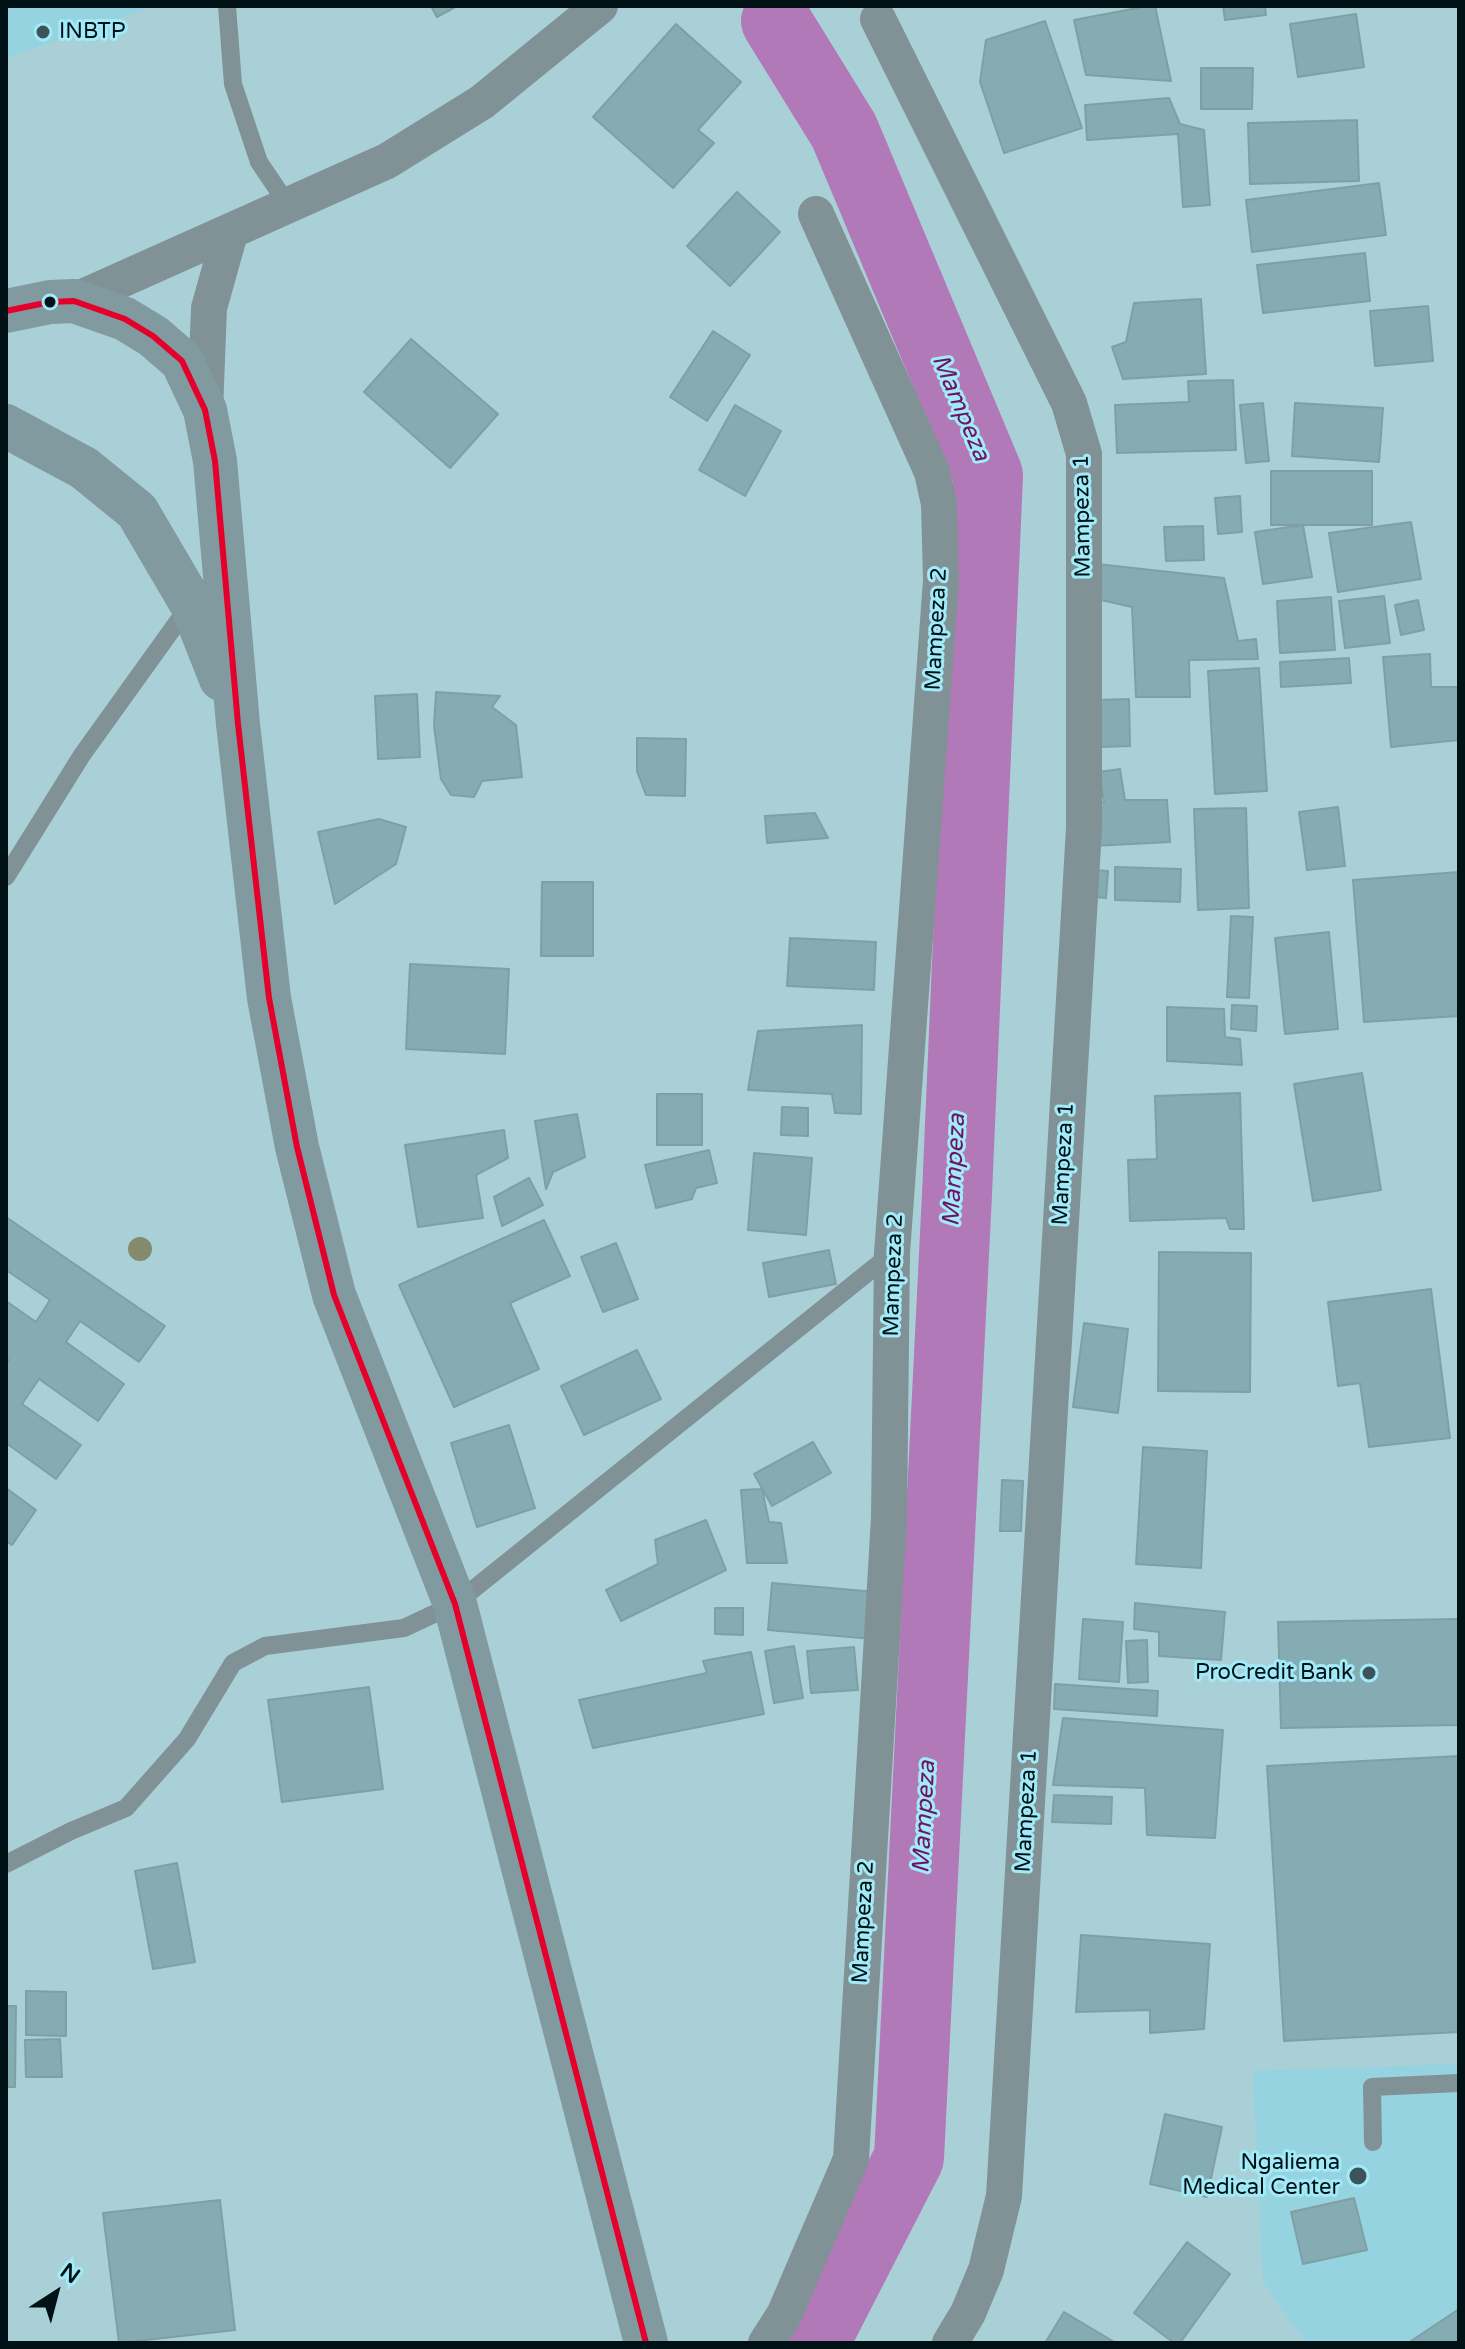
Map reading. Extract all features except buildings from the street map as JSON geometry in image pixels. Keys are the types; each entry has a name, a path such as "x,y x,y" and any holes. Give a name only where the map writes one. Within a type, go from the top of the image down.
{"street":[{"path":"6,311 50,302 74,301 387,161 482,102 600,6"},
{"name":"Mampeza 1","path":"878,19 1069,403 1084,454 1085,478 1084,828 1004,2196 986,2270 968,2313 950,2343"},
{"name":"Mampeza 2","path":"766,2343 784,2315 851,2159 889,1518 892,1253 940,595 939,504 932,472 816,214"},
{"path":"230,233 209,308 205,410 215,461 238,724 269,998 297,1147 334,1295 455,1604 646,2343"},
{"path":"74,301 125,319 153,336 182,361 205,410"},
{"path":"6,426 84,468 137,511 191,603 238,724"}],"lane":[{"path":"227,6 233,84 259,162 288,205"},
{"path":"6,877 82,755 191,603"},
{"path":"6,1864 71,1831 126,1808 187,1739 233,1663 265,1646 404,1628 455,1604 892,1253"},
{"path":"1373,2142 1372,2087 1459,2083"}],"shaded area":[{"name":"INBTP","path":"6,6 155,6 6,58"},
{"name":"Ngaliema Medical Center","path":"1459,2064 1459,2343 1306,2343 1263,2281 1253,2071"}],"waterway":[{"name":"Mampeza","path":"776,21 844,131 988,475 957,1194 909,2158 814,2343"}],"transit line":[{"path":"6,311 50,302 74,301 125,319 153,336 182,361 205,410 215,461 238,724 269,998 297,1147 334,1295 455,1604 646,2343"}],"place":[{"name":"INBTP","path":"43,32"},
{"name":"ProCredit Bank","path":"1369,1673"},
{"name":"Ngaliema Medical Center","path":"1358,2176"}]}
